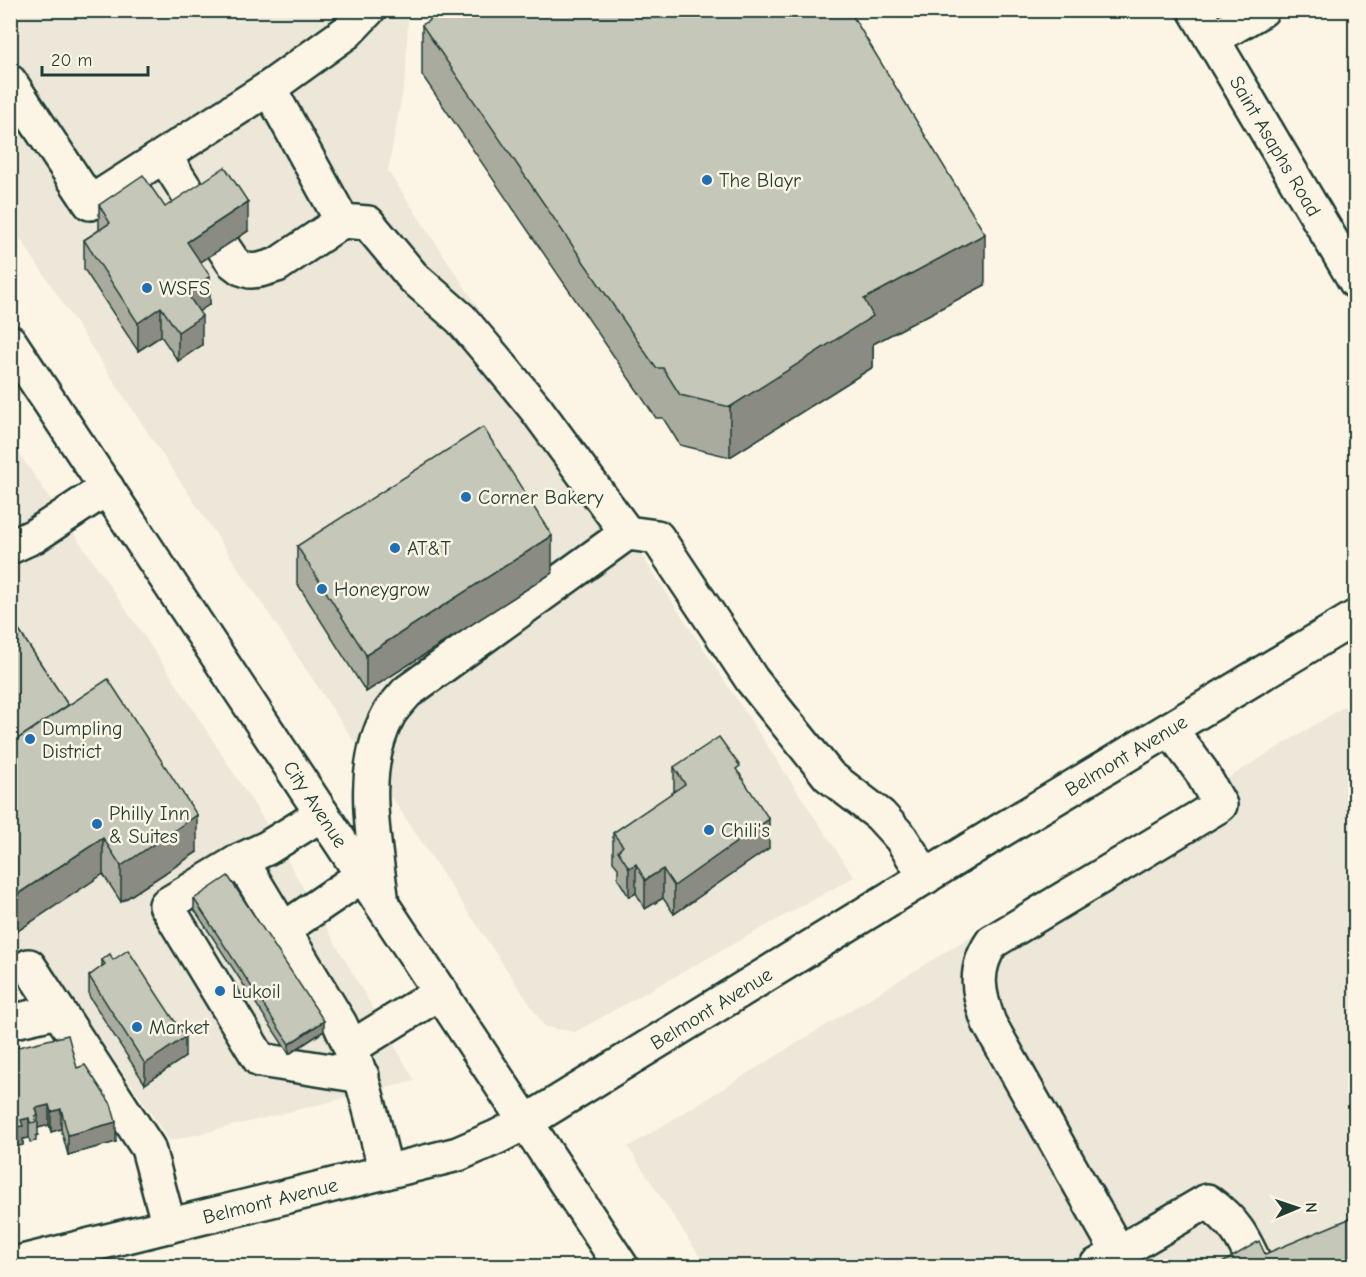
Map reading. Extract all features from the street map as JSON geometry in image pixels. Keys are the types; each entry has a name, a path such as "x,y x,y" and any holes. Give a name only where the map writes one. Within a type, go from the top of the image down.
{"main road":[{"path":"10,82 90,203 269,88 347,32 368,10"},
{"name":"Saint Asaphs Road","path":"1195,10 1356,282"},
{"path":"1212,39 1262,10"},
{"path":"269,88 342,221"},
{"path":"164,156 200,212"},
{"path":"224,247 233,262 241,268 250,271 270,269 342,221 368,223 413,277 461,319 536,409 627,533"},
{"name":"City Avenue","path":"10,342 621,1266"},
{"path":"10,547 34,536 107,488"},
{"path":"382,904 370,799 373,758 390,712 407,692 627,533 657,537 752,680 829,776 880,815 901,838 926,877"},
{"name":"Belmont Avenue","path":"10,1265 386,1173 458,1154 497,1137 526,1122 1356,617"},
{"path":"1170,729 1200,771 1220,805 992,942 985,952 979,974 980,997 989,1023 1107,1259 1207,1201 1227,1216 1243,1239 1256,1266"},
{"path":"322,814 166,905 207,951 255,1025 260,1060 357,1061 441,992"},
{"path":"241,860 275,933 308,989 357,1061 386,1173"},
{"path":"275,933 363,875"},
{"path":"29,966 148,1148 169,1226"},
{"path":"10,1022 58,1011"}],"shaded area":[{"path":"11,11 418,11 408,17 406,74 388,171 854,877 575,1032 545,1027 11,224"},
{"path":"10,440 170,674 264,820 415,1081 170,1141 43,956 11,975"},
{"path":"1355,700 1355,1266 706,1266 628,1147"}],"building":[{"name":"The Blayr","path":"445,10 849,10 985,234 864,299 873,316 730,407 680,395 663,368 656,368 422,25"},
{"name":"WSFS","path":"225,167 248,202 187,242 210,276 186,292 202,316 178,332 161,307 138,323 84,240 110,223 99,205 143,175 165,207"},
{"path":"483,427 552,536 366,655 297,546"},
{"path":"10,617 68,705 10,744"},
{"name":"Philly Inn & Suites","path":"108,679 197,815 121,866 103,838 10,899 10,789 18,784 10,773 10,744"},
{"name":"Chili's","path":"719,737 740,766 736,769 769,819 674,886 663,869 645,880 636,864 629,868 618,851 623,846 613,833 685,784 674,767"},
{"path":"228,876 324,1021 289,1044 194,899"},
{"name":"Market","path":"128,950 185,1037 145,1064 89,976 105,964 102,960 110,954 113,960"},
{"path":"68,1035 77,1068 85,1065 111,1104 116,1122 68,1135 61,1109 51,1112 49,1105 36,1108 38,1116 35,1116 36,1122 30,1123 29,1118 21,1120 23,1126 15,1127 12,1114 10,1114 10,1049"},
{"path":"1356,1216 1356,1266 1217,1266 1259,1241 1265,1254"}],"place":[{"name":"The Blayr","path":"707,180"},
{"name":"WSFS","path":"147,288"},
{"name":"Corner Bakery","path":"466,497"},
{"name":"AT&T","path":"395,548"},
{"name":"Honeygrow","path":"322,589"},
{"name":"Dumpling District","path":"30,739"},
{"name":"Philly Inn & Suites","path":"97,824"},
{"name":"Chili's","path":"709,830"},
{"name":"Lukoil","path":"220,991"},
{"name":"Market","path":"137,1027"}]}
